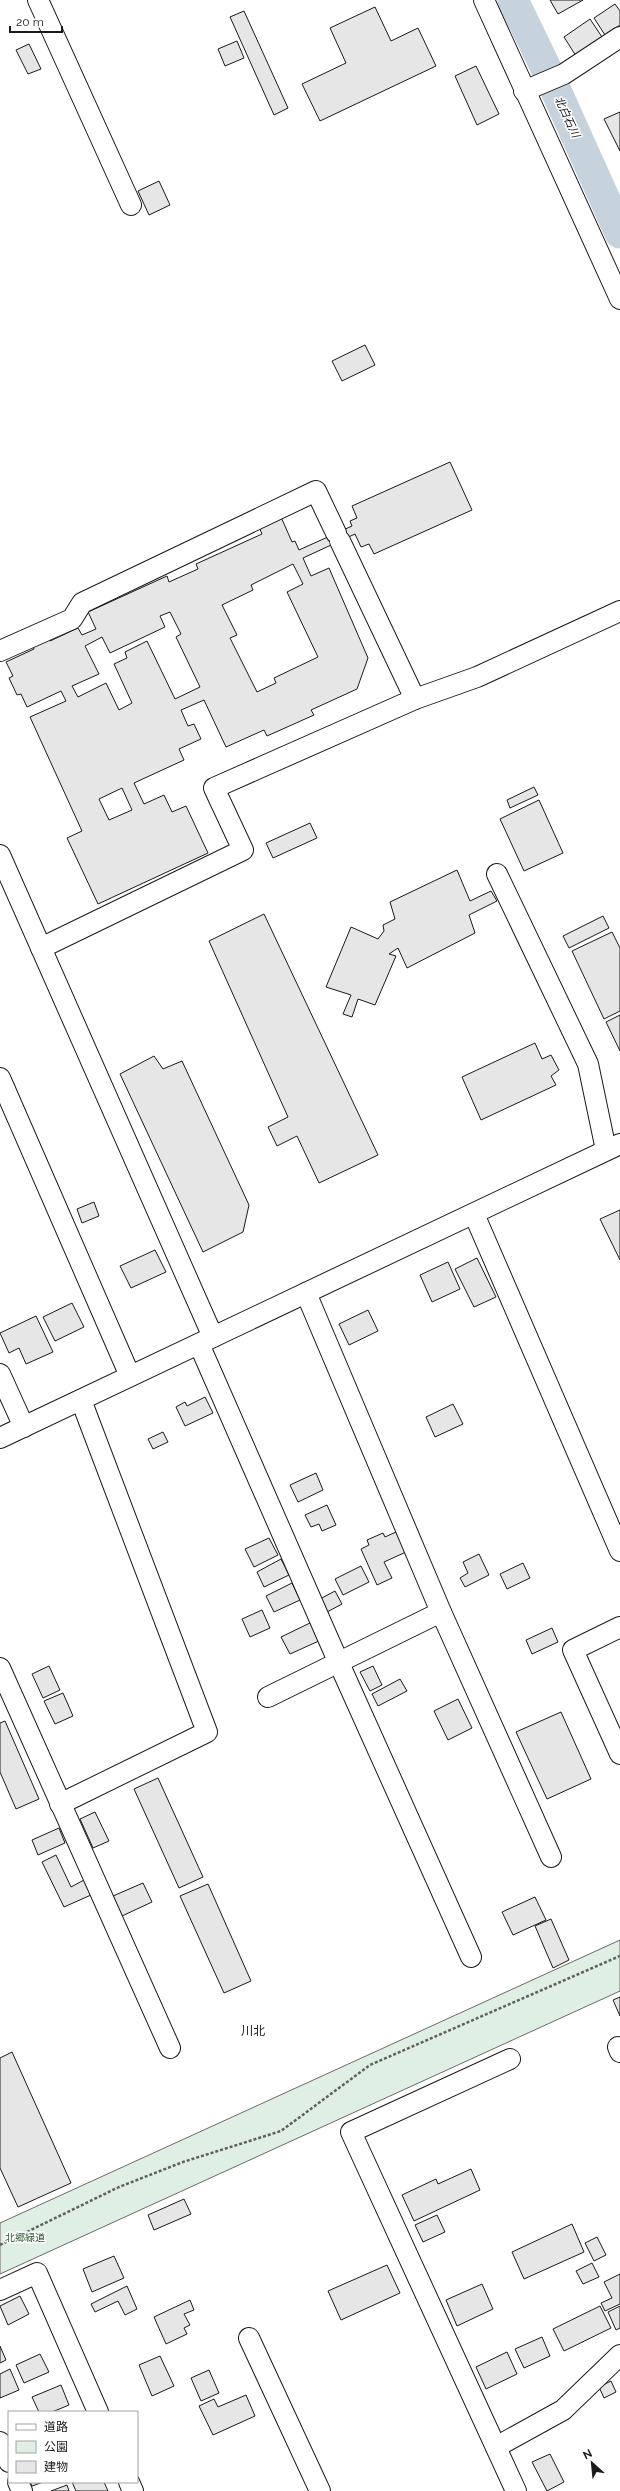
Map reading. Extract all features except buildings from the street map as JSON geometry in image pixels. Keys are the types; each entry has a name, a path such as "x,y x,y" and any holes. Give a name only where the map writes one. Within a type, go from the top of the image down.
{"street":[{"path":"38,0 131,205"},
{"path":"484,0 530,89 620,299"},
{"path":"530,89 564,74 620,37"},
{"path":"0,651 72,619 82,603 316,491 415,699"},
{"path":"41,948 243,850 214,788 415,699 477,677 620,611"},
{"path":"0,855 41,948 206,1340 338,1662 471,1957"},
{"path":"0,1438 613,1147 588,1064 497,874"},
{"path":"0,1078 130,1376"},
{"path":"474,1214 620,1551"},
{"path":"306,1293 440,1612 551,1857"},
{"path":"0,1374 24,1427"},
{"path":"60,1804 207,1732 81,1400"},
{"path":"268,1697 440,1612"},
{"path":"620,1627 573,1650 620,1754"},
{"path":"0,1668 170,2048"},
{"path":"510,2059 351,2132 516,2491"},
{"path":"0,2290 37,2273 98,2411"},
{"path":"249,2338 320,2491"},
{"path":"496,2447 563,2410 620,2356"},
{"path":"0,2442 8,2460"}],"path":[{"path":"0,2245 126,2184 183,2162 280,2131 370,2065 620,1956"}],"green space":[{"name":"北郷緑道","path":"620,1940 620,1991 0,2274 0,2223"}],"waterway":[{"name":"北白石川","path":"513,0 544,64 620,233"}],"district":[{"name":"川北","path":"253,2031"}]}
